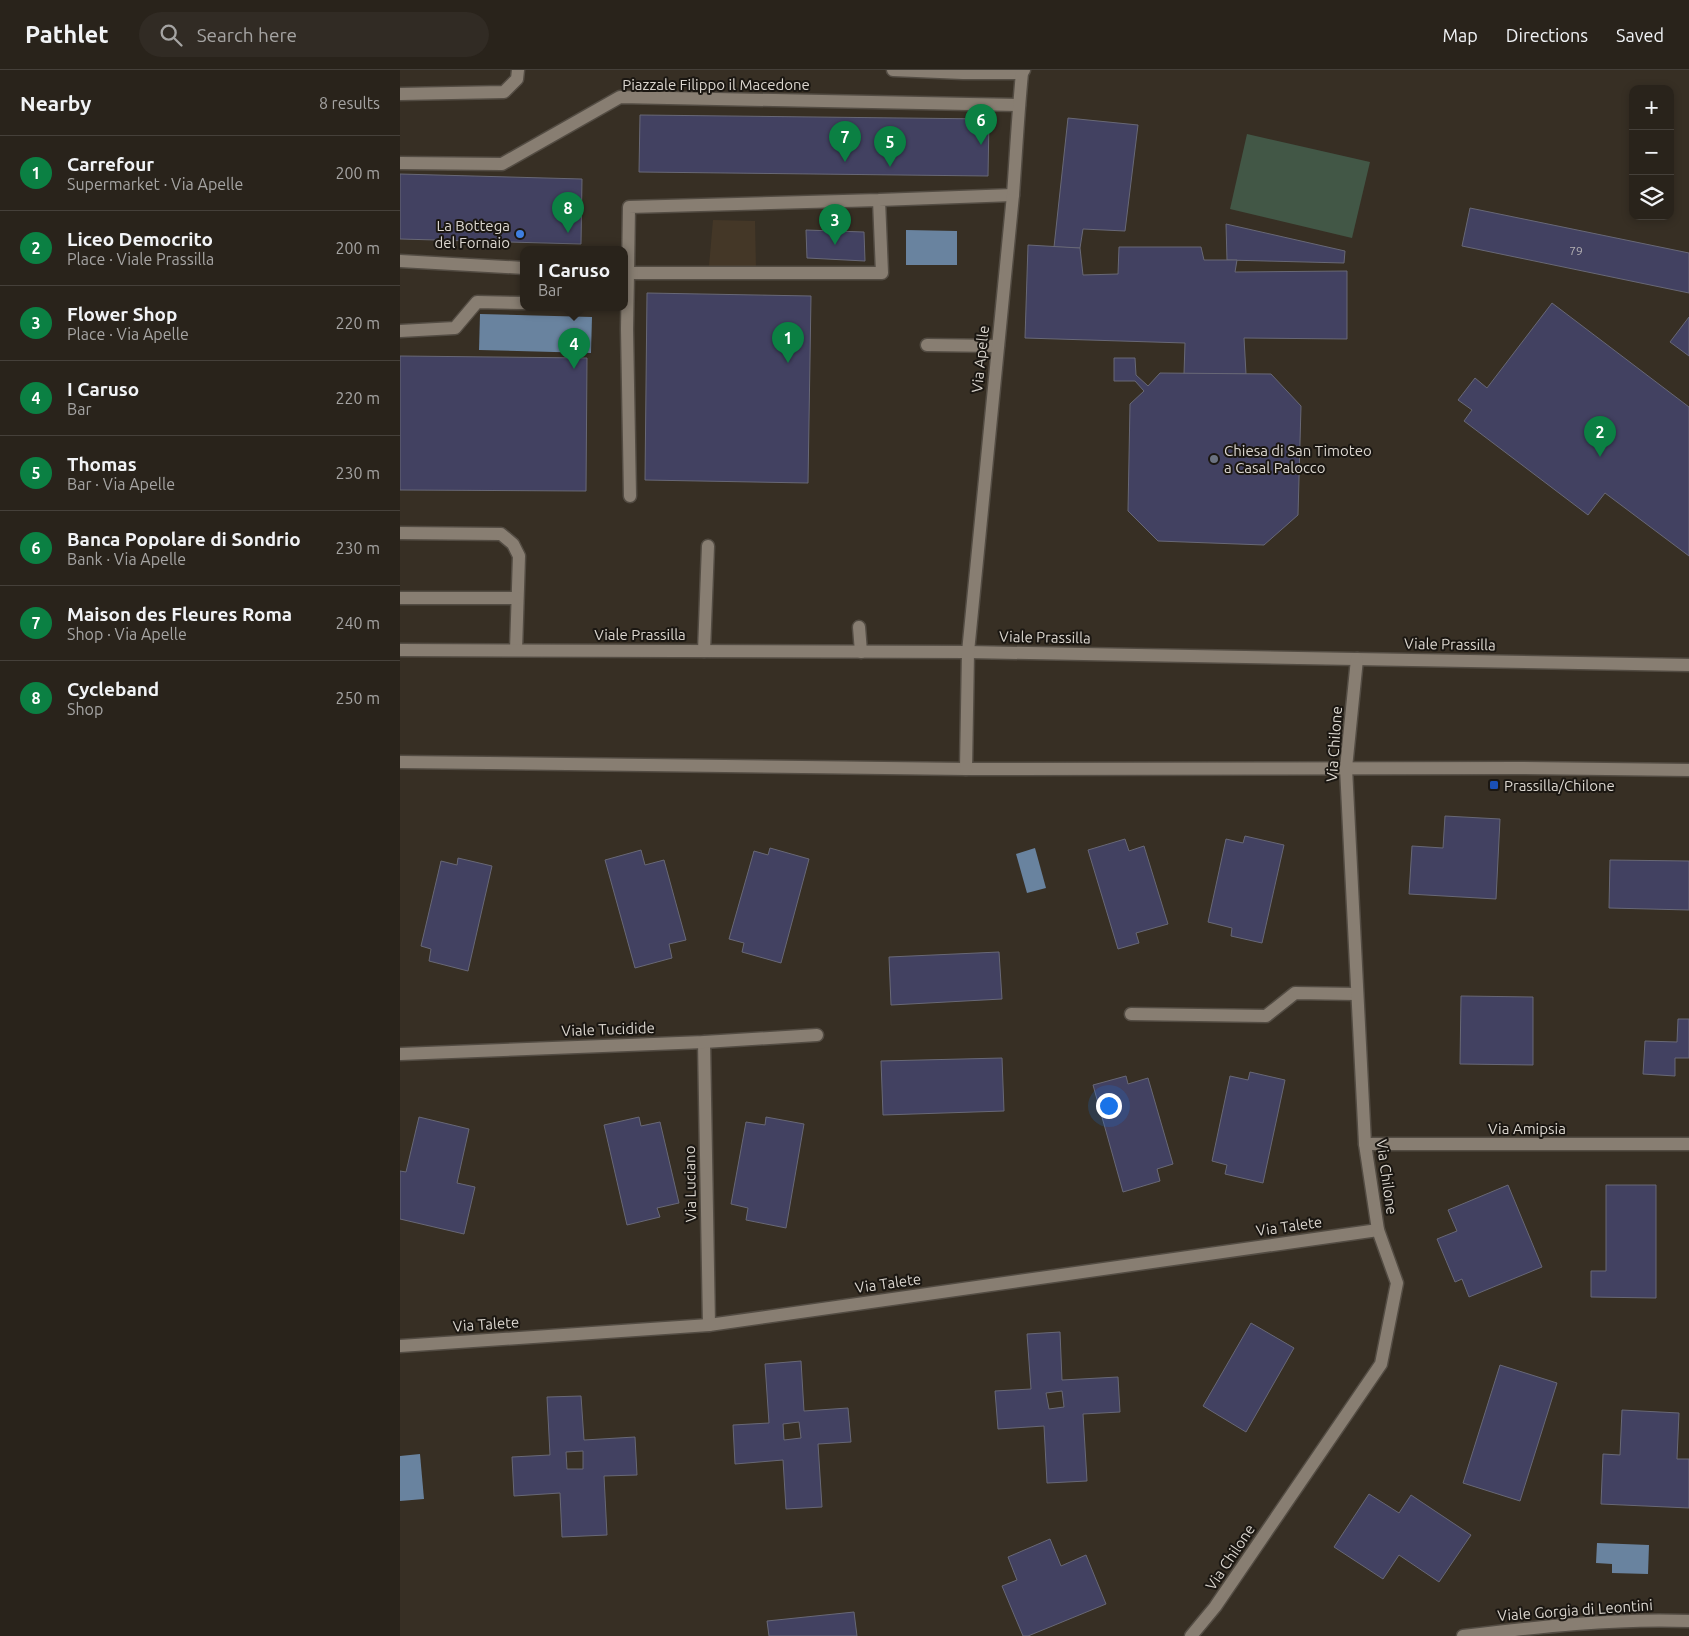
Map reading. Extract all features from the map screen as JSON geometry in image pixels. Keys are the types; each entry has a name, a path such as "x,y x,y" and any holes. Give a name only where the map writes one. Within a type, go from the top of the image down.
{"street":[{"path":"400,94 504,92 518,79 518,70"},
{"path":"893,70 963,73 1023,72"},
{"name":"Via Apelle","path":"966,769 968,652 1013,195 1023,72"},
{"name":"Piazzale Filippo il Macedone","path":"400,163 502,164 620,97 1019,105"},
{"path":"627,246 629,207 1013,195"},
{"path":"628,273 882,273 879,200"},
{"path":"400,261 520,268"},
{"path":"400,331 456,328 477,302 520,304"},
{"path":"626,311 630,496"},
{"path":"927,346 998,346"},
{"path":"400,533 501,534 514,544 518,556 516,650"},
{"path":"704,651 708,546"},
{"path":"400,598 517,598"},
{"path":"859,627 861,652"},
{"name":"Viale Prassilla","path":"400,650 968,652 1689,665"},
{"name":"Via Chilone","path":"1191,1636 1215,1607 1381,1364 1397,1283 1378,1230 1365,1144 1346,768 1357,659"},
{"path":"400,762 966,769 1346,768 1689,770"},
{"path":"1131,1014 1266,1016 1296,993 1357,994"},
{"name":"Viale Tucidide","path":"400,1054 704,1042 818,1035"},
{"name":"Via Luciano","path":"704,1042 709,1325"},
{"name":"Via Amipsia","path":"1365,1144 1689,1144"},
{"name":"Via Talete","path":"400,1346 709,1325 1378,1230"},
{"name":"Viale Gorgia di Leontini","path":"1463,1636 1642,1620 1689,1621"}],"shaded area":[{"path":"713,220 755,221 756,268 709,266"}],"green space":[{"path":"1247,134 1370,162 1352,238 1230,209"}],"water":[{"path":"906,230 957,231 957,265 906,265"},
{"path":"480,314 592,317 591,353 479,350"},
{"path":"1035,848 1046,888 1027,893 1016,854"},
{"path":"420,1454 424,1499 400,1501 400,1456"},
{"path":"1597,1543 1649,1545 1648,1574 1612,1573 1612,1564 1596,1563"}],"building":[{"path":"640,115 989,119 988,176 639,172"},
{"path":"1068,118 1138,125 1125,231 1083,229 1080,248 1054,247"},
{"path":"400,174 582,179 581,244 400,239"},
{"path":"1470,208 1689,253 1689,293 1462,246"},
{"path":"1226,224 1345,251 1344,263 1227,260"},
{"path":"806,230 864,232 865,261 807,258"},
{"path":"1028,245 1080,248 1083,275 1118,274 1119,247 1201,247 1204,260 1237,260 1235,272 1347,271 1347,339 1244,338 1246,374 1184,374 1185,343 1025,338"},
{"path":"647,293 811,296 808,483 645,480"},
{"path":"1552,303 1689,407 1689,556 1605,493 1588,515 1464,421 1472,410 1458,400 1475,378 1487,388"},
{"path":"1689,317 1689,356 1670,342"},
{"path":"400,356 587,358 586,491 400,490"},
{"name":"Chiesa di San Timoteo a Casal Palocco","path":"1114,358 1135,358 1136,375 1148,386 1160,373 1271,374 1301,406 1298,515 1264,545 1158,541 1128,511 1130,404 1144,391 1135,381 1114,381"},
{"path":"1445,816 1500,819 1496,899 1409,894 1412,846 1443,848"},
{"path":"1245,836 1284,845 1262,943 1231,936 1232,928 1208,922 1226,839 1243,843"},
{"path":"1125,839 1129,851 1144,846 1168,924 1136,933 1139,943 1118,949 1088,850"},
{"path":"770,848 809,859 781,963 742,952 744,943 729,939 754,851 768,855"},
{"path":"641,850 645,865 664,860 686,940 669,944 672,958 635,968 605,860"},
{"path":"458,858 492,866 468,971 429,961 431,949 421,946 441,861 457,865"},
{"path":"1610,860 1689,861 1689,910 1609,908"},
{"path":"999,952 1002,999 891,1005 889,957"},
{"path":"1461,996 1533,997 1533,1065 1460,1064"},
{"path":"1678,1019 1689,1019 1689,1058 1675,1058 1675,1076 1643,1074 1645,1041 1677,1042"},
{"path":"1002,1058 1004,1111 883,1115 881,1061"},
{"path":"1250,1072 1285,1080 1263,1183 1225,1174 1227,1165 1212,1161 1230,1076 1248,1080"},
{"path":"1126,1076 1128,1084 1148,1078 1173,1164 1157,1169 1160,1181 1123,1192 1093,1085"},
{"path":"419,1117 469,1129 457,1183 475,1187 464,1234 400,1219 400,1171 406,1172"},
{"path":"639,1117 641,1126 660,1122 679,1203 657,1208 660,1217 627,1225 604,1125"},
{"path":"766,1117 804,1124 786,1228 746,1220 748,1208 731,1204 746,1122 765,1125"},
{"path":"1508,1185 1542,1267 1469,1297 1462,1279 1455,1282 1437,1239 1457,1231 1448,1210"},
{"path":"1606,1185 1656,1185 1656,1298 1591,1297 1591,1271 1606,1271"},
{"path":"1251,1323 1294,1348 1246,1432 1203,1406"},
{"path":"1060,1332 1062,1380 1118,1377 1120,1412 1083,1414 1087,1481 1047,1483 1044,1426 998,1429 995,1391 1031,1389 1027,1334","holes":["1062,1391 1064,1407 1049,1409 1046,1393"]},
{"path":"801,1361 804,1411 848,1408 851,1442 818,1444 822,1507 786,1509 783,1460 735,1464 733,1425 769,1423 765,1364","holes":["799,1422 801,1438 784,1440 783,1424"]},
{"path":"1500,1365 1557,1383 1520,1501 1463,1483"},
{"path":"581,1396 584,1440 635,1437 637,1475 604,1476 607,1535 562,1537 560,1493 514,1496 512,1457 550,1455 547,1397","holes":["583,1451 583,1469 567,1469 566,1452"]},
{"path":"1622,1410 1679,1413 1677,1459 1689,1459 1689,1508 1601,1504 1603,1454 1620,1455"},
{"path":"1369,1494 1399,1513 1411,1495 1471,1535 1439,1582 1399,1555 1383,1579 1334,1547"},
{"path":"1050,1539 1061,1566 1086,1555 1106,1604 1028,1636 1023,1636 1002,1586 1017,1580 1008,1557"},
{"path":"854,1612 857,1636 769,1636 767,1621"}],"place":[{"name":"Banca Popolare di Sondrio","path":"981,145"},
{"name":"Maison des Fleures Roma","path":"845,162"},
{"name":"Thomas","path":"890,167"},
{"name":"Cycleband","path":"568,233"},
{"name":"La Bottega del Fornaio","path":"520,234"},
{"name":"Flower Shop","path":"835,245"},
{"name":"Carrefour","path":"788,363"},
{"name":"I Caruso","path":"574,369"},
{"name":"Liceo Democrito","path":"1600,457"},
{"name":"Chiesa di San Timoteo a Casal Palocco","path":"1214,459"},
{"name":"Prassilla/Chilone","path":"1494,785"}]}
